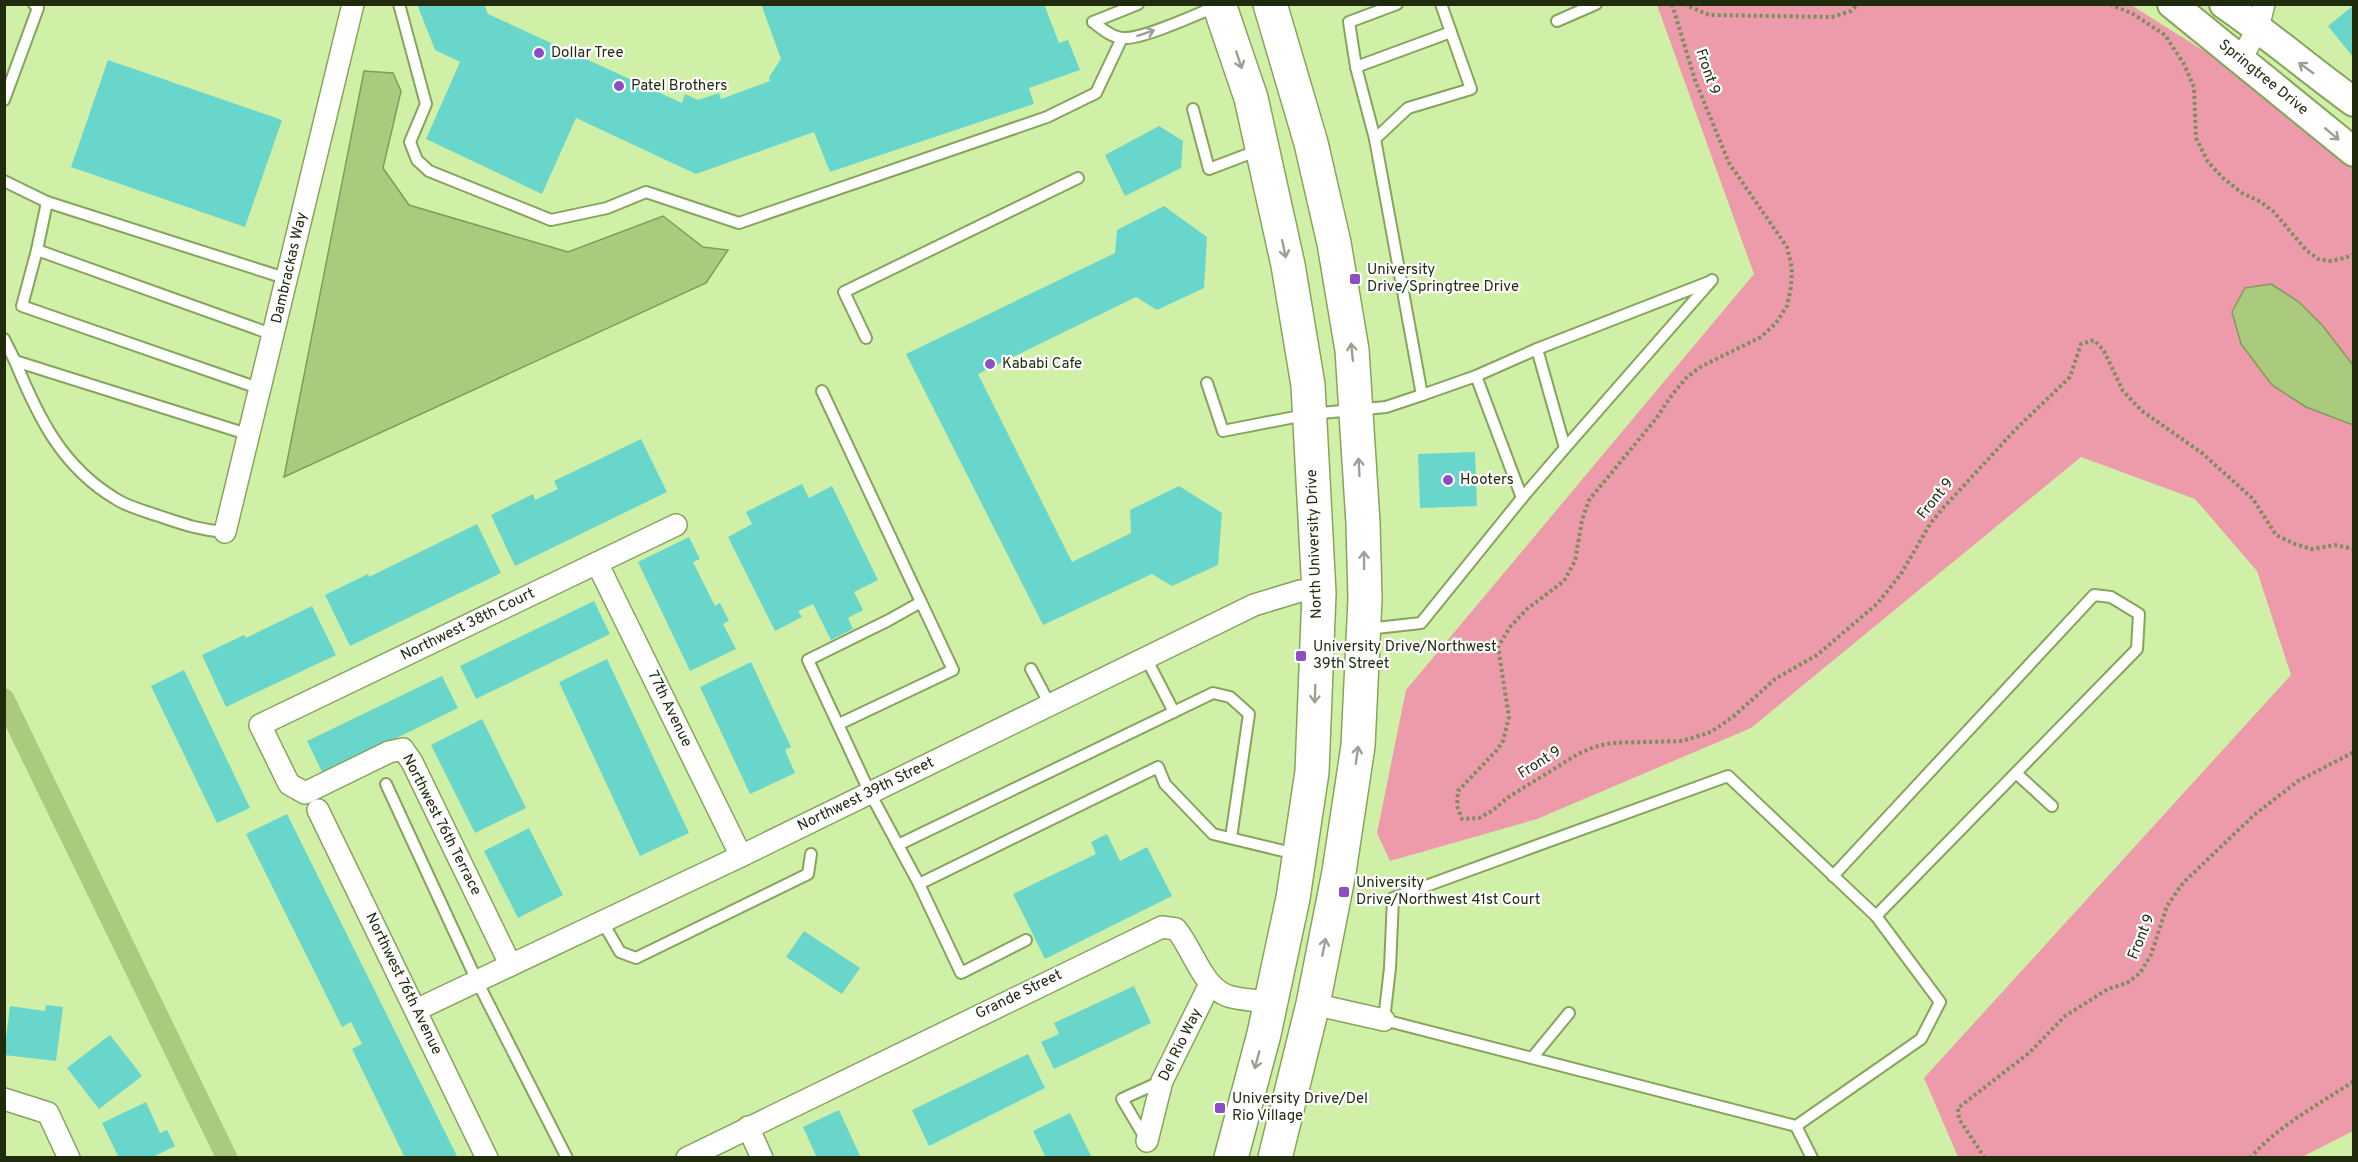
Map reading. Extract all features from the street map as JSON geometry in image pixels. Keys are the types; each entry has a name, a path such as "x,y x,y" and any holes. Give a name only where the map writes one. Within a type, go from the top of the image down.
{"main road":[{"path":"1270,4 1311,143 1334,243 1352,350 1363,523 1364,630 1358,746 1339,872 1315,995 1275,1158"},
{"name":"North University Drive","path":"1220,5 1251,98 1288,265 1308,385 1319,593 1312,772 1293,898 1268,1013 1231,1158"},
{"path":"1288,915 1297,933 1289,971 1315,995"},
{"path":"1268,1013 1289,1041 1283,1072 1292,1089"}],"street":[{"name":"Dambrackas Way","path":"225,532 247,434 261,389 354,4"},
{"name":"Springtree Drive","path":"2172,4 2354,152"},
{"path":"2224,4 2261,16 2298,62 2354,102"},
{"path":"2241,59 2261,16"},
{"name":"Northwest 38th Court","path":"260,724 676,525"},
{"name":"77th Avenue","path":"597,562 741,856"},
{"name":"Northwest 39th Street","path":"416,1010 741,856 1254,605 1300,591 1319,593"},
{"name":"Northwest 76th Avenue","path":"260,724 289,784 312,802 487,1158"},
{"name":"Northwest 76th Terrace","path":"312,802 389,752 403,749 412,762 510,964"},
{"name":"Grande Street","path":"687,1158 1162,927 1176,929 1186,941 1210,984"},
{"path":"1210,984 1227,995 1268,1013"},
{"name":"Del Rio Way","path":"1147,1141 1162,1081 1210,984"},
{"path":"1315,995 1384,1020"},
{"path":"4,1099 48,1113 69,1158"},
{"path":"748,1127 762,1158"}],"lane":[{"path":"4,100 38,8 34,4"},
{"path":"399,4 426,104 410,141 417,160 429,171 551,220 607,207 646,192 739,223 1047,117 1096,93 1122,38"},
{"path":"1138,4 1093,22 1106,32 1122,38 1137,36 1220,5"},
{"path":"1397,4 1349,22 1356,68 1375,139 1422,395"},
{"path":"1375,139 1408,108 1471,89 1441,4"},
{"path":"1557,21 1596,4"},
{"path":"1356,68 1451,32"},
{"path":"1193,109 1209,169 1262,149"},
{"path":"866,338 844,292 1078,178"},
{"path":"4,181 47,202 288,279"},
{"path":"47,202 22,306 261,389"},
{"path":"37,249 274,335"},
{"path":"1207,383 1223,431 1310,414 1386,407 1476,376 1712,280 1522,498 1421,623 1364,630"},
{"path":"4,339 39,415 60,449 87,479 117,501 198,530 225,532"},
{"path":"1538,349 1565,448"},
{"path":"15,361 247,434"},
{"path":"1476,376 1522,498"},
{"path":"822,391 953,670 838,724"},
{"path":"1833,876 2094,595 2110,597 2139,614 2137,649 1876,916"},
{"path":"921,602 808,660 870,793 919,884 961,973 1026,940"},
{"path":"1146,658 1174,712"},
{"path":"1031,669 1050,705"},
{"path":"898,845 1213,693 1230,697 1249,714 1231,838"},
{"path":"919,884 1158,767 1165,784 1213,834 1299,855"},
{"path":"2016,773 2052,806"},
{"path":"1796,1126 1921,1039 1940,1002 1876,916 1728,776 1393,898 1390,968 1384,1020 1796,1126 1812,1158"},
{"path":"386,784 477,981 567,1158"},
{"path":"602,921 620,952 636,958 808,874 812,854"},
{"path":"1532,1058 1569,1013"},
{"path":"1147,1141 1122,1099 1162,1081"}],"path":[{"name":"Front 9","path":"1672,4 1695,80 1729,163 1787,247 1792,268 1787,306 1776,323 1761,337 1720,356 1687,377 1589,500 1582,520 1575,561 1564,581 1527,609 1510,627 1498,647 1509,717 1503,741 1496,752 1458,791 1457,806 1462,819 1479,818 1486,815 1507,798 1578,754 1594,747 1611,743 1682,741 1711,732 1734,716 1775,679 1817,655 1877,604 1901,574 1930,524 1968,479 2070,377 2081,344 2094,340 2104,351 2123,391 2142,411 2202,453 2253,499 2276,536 2312,549 2335,545 2354,549"},
{"path":"1684,4 1709,15 1817,17 1832,17 1851,11 1858,4"},
{"path":"2110,4 2133,14 2165,35 2184,64 2194,87 2196,138 2208,162 2223,178 2242,194 2259,201 2274,212 2306,250 2318,259 2330,261 2354,254"},
{"name":"Front 9","path":"1985,1158 1959,1119 1959,1108 2029,1053 2065,1016 2108,989 2127,983 2140,974 2151,955 2167,906 2183,883 2254,815 2298,781 2354,752"},
{"path":"2250,1158 2260,1146 2287,1124 2354,1081"}],"shaded area":[{"path":"1657,5 2131,5 2236,71 2353,170 2353,1131 2302,1157 1958,1157 1924,1078 2291,675 2257,571 2195,499 2081,457 1751,728 1537,819 1390,861 1377,833 1406,690 1754,274"},
{"path":"364,71 393,73 401,91 383,168 409,205 568,252 663,216 703,247 728,250 706,283 284,477"},
{"path":"2271,284 2299,302 2322,325 2353,365 2353,425 2306,407 2272,385 2241,344 2232,312 2245,288"}],"building":[{"path":"417,4 484,4 488,14 682,103 685,94 698,100 719,93 721,99 770,81 769,77 781,59 761,4 1044,4 1059,43 1068,40 1080,70 1029,88 1034,104 830,172 814,132 696,174 576,118 542,194 426,139 460,62 435,50"},
{"path":"2354,5 2354,58 2328,26"},
{"path":"108,60 282,120 245,227 71,167"},
{"path":"1159,126 1183,141 1181,168 1125,196 1105,155"},
{"path":"1164,206 1207,237 1204,288 1157,310 1136,297 978,374 1072,562 1131,533 1130,510 1179,486 1222,513 1218,565 1172,586 1152,574 1043,625 906,354 1115,253 1117,230"},
{"path":"641,439 667,492 515,566 491,515 533,494 535,500 558,489 554,481"},
{"name":"Hooters","path":"1475,452 1477,506 1420,508 1418,454"},
{"path":"802,484 809,498 832,486 878,580 854,592 863,610 848,618 853,629 831,640 813,604 798,611 802,617 775,631 728,537 752,524 746,512"},
{"path":"477,524 501,573 350,646 325,595 368,574 369,577"},
{"path":"689,537 700,559 693,562 715,606 720,603 729,621 723,624 736,649 690,671 638,562"},
{"path":"594,601 610,634 476,699 460,666"},
{"path":"312,606 336,655 226,707 202,655 244,635 246,638"},
{"path":"607,659 689,833 640,856 559,682"},
{"path":"751,662 791,747 785,750 795,773 750,794 700,687"},
{"path":"184,670 250,808 217,823 151,686"},
{"path":"442,676 458,708 323,774 307,741"},
{"path":"482,719 526,808 475,833 431,745"},
{"path":"287,814 458,1158 405,1158 352,1049 362,1044 351,1022 342,1027 246,834"},
{"path":"529,828 563,895 518,918 484,851"},
{"path":"1107,834 1120,861 1147,847 1172,896 1045,959 1013,894 1096,854 1091,842"},
{"path":"804,931 860,968 842,994 786,957"},
{"path":"1134,986 1151,1023 1054,1069 1041,1042 1059,1034 1054,1023"},
{"path":"46,1005 63,1007 56,1061 4,1055 10,1006 45,1011"},
{"path":"110,1035 142,1076 99,1109 67,1068"},
{"path":"1028,1054 1045,1088 929,1146 912,1110"},
{"path":"146,1102 160,1133 167,1130 175,1146 151,1158 119,1158 102,1123"},
{"path":"839,1110 861,1158 817,1158 803,1127"},
{"path":"1070,1113 1092,1158 1046,1158 1033,1131"}],"waterway":[{"path":"4,699 227,1158"}],"place":[{"name":"Dollar Tree","path":"539,53"},
{"name":"Patel Brothers","path":"619,86"},
{"name":"University Drive/Springtree Drive","path":"1355,279"},
{"name":"Kababi Cafe","path":"990,364"},
{"name":"Hooters","path":"1448,480"},
{"name":"University Drive/Northwest 39th Street","path":"1301,656"},
{"name":"University Drive/Northwest 41st Court","path":"1344,892"},
{"name":"University Drive/Del Rio Village","path":"1220,1108"}]}
